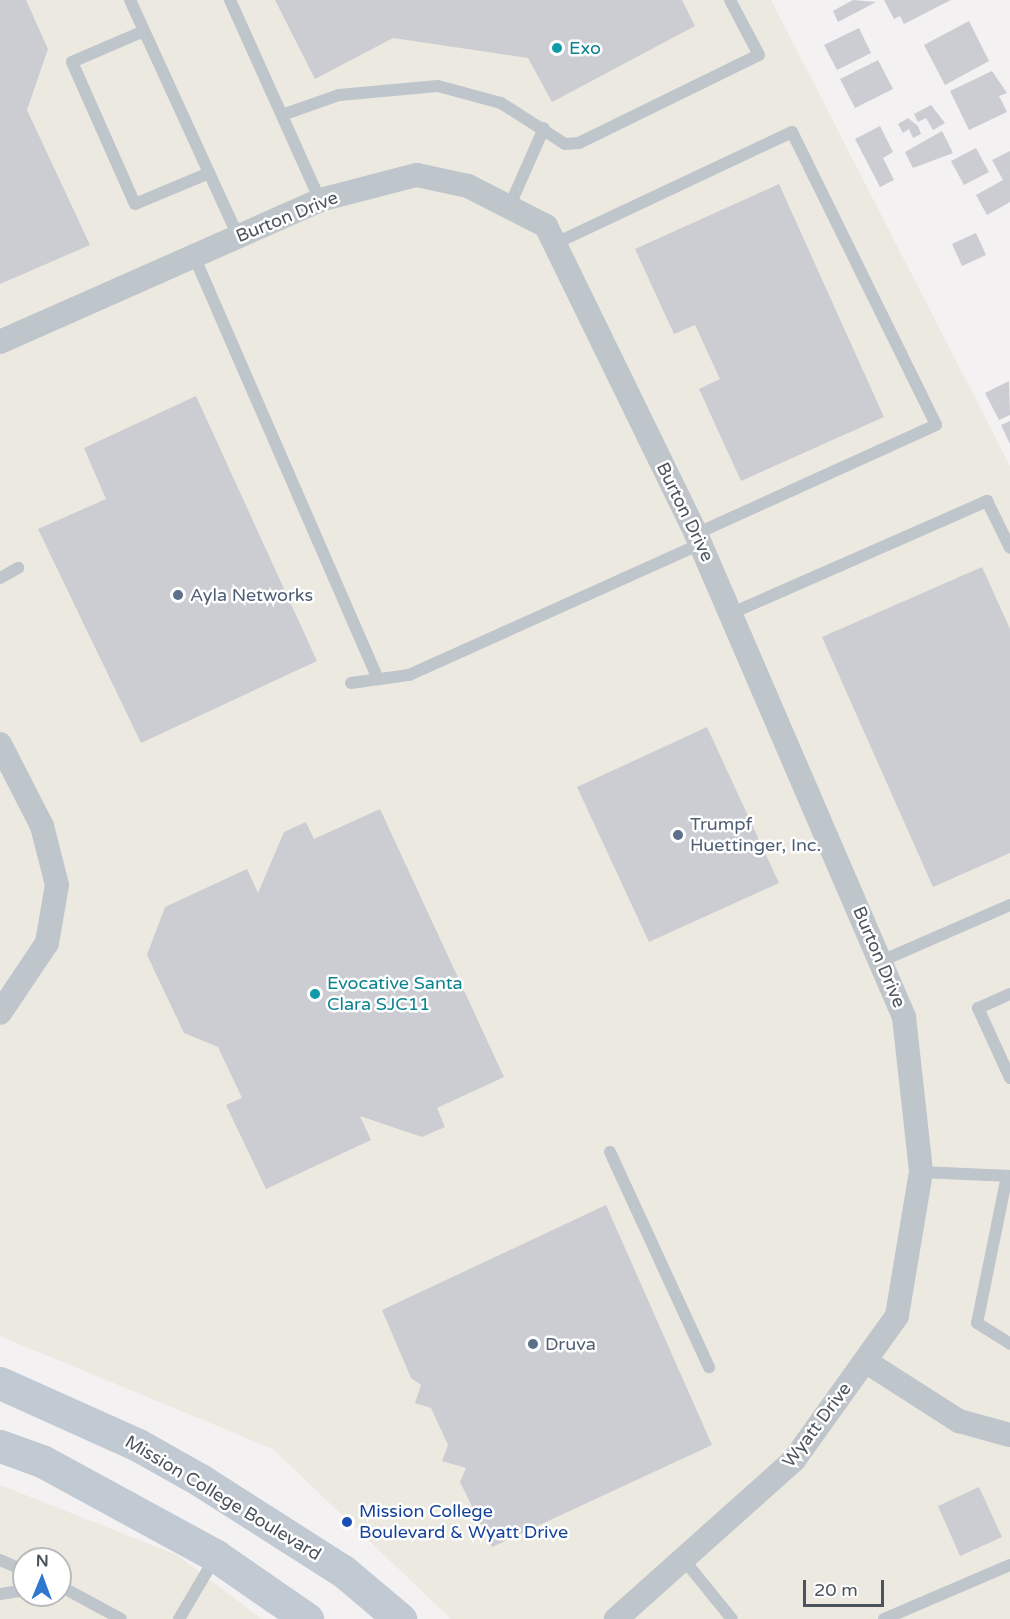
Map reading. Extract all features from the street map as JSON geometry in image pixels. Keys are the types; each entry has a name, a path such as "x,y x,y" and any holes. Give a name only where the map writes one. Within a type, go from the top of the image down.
{"main road":[{"name":"Mission College Boulevard","path":"0,1383 138,1445 200,1480 343,1571 400,1619"},
{"path":"0,1446 42,1461 216,1556 307,1619"}],"street":[{"name":"Burton Drive","path":"0,342 320,200 417,175 468,186 510,205 546,226 699,539 904,1017 921,1172 897,1316 865,1361"},
{"path":"0,744 42,826 57,885 47,943 0,1013"},
{"path":"865,1361 959,1421 1010,1435"},
{"name":"Wyatt Drive","path":"616,1619 794,1460 865,1361"}],"lane":[{"path":"130,0 238,236"},
{"path":"230,0 320,200"},
{"path":"282,115 339,95 438,86 501,103 544,128 565,144 579,143 759,55 730,0"},
{"path":"144,31 72,62 135,204 209,173"},
{"path":"510,205 544,128"},
{"path":"351,683 409,675 936,425 792,132 554,244"},
{"path":"194,256 378,679"},
{"path":"732,613 987,501 1010,548"},
{"path":"0,578 18,568"},
{"path":"879,962 1010,905"},
{"path":"1010,994 978,1008 1010,1078"},
{"path":"610,1152 709,1367"},
{"path":"921,1172 1008,1176 977,1323 1010,1344"},
{"path":"180,1619 216,1556"},
{"path":"684,1560 732,1619"},
{"path":"884,1619 1010,1565"},
{"path":"72,1593 121,1619"}],"shaded area":[{"path":"0,0 771,0 1010,466 1010,1619 451,1619 273,1449 0,1336"},
{"path":"0,1485 177,1555 262,1619 0,1619"}],"building":[{"path":"0,0 26,0 48,49 27,110 90,245 0,284"},
{"name":"Exo","path":"275,0 682,0 695,26 552,102 528,58 393,38 315,79"},
{"path":"853,0 876,2 838,22 833,11"},
{"path":"884,0 951,0 904,24 900,16 894,19"},
{"path":"969,21 989,61 945,85 924,45"},
{"path":"859,28 871,53 837,70 824,45"},
{"path":"878,60 893,89 855,108 840,79"},
{"path":"992,71 1007,93 999,96 1007,112 969,130 950,91"},
{"path":"931,105 945,123 933,130 926,118 918,122 914,114"},
{"path":"908,118 918,126 921,134 913,138 909,129 903,133 898,124"},
{"path":"880,126 893,152 883,158 894,180 880,187 855,139"},
{"path":"942,131 953,153 913,168 905,152"},
{"path":"976,148 989,172 964,185 951,161"},
{"path":"1010,151 1010,202 987,215 976,195 1003,180 992,160"},
{"path":"779,184 884,417 741,481 699,389 720,379 695,325 674,334 635,249"},
{"path":"976,233 986,255 962,266 952,244"},
{"path":"1009,381 1010,415 999,420 985,393"},
{"name":"Ayla Networks","path":"196,396 317,661 141,743 38,529 106,499 84,448"},
{"path":"1010,421 1010,444 1001,425"},
{"path":"982,567 1010,629 1010,853 933,887 822,637"},
{"name":"Trumpf Huettinger, Inc.","path":"707,727 779,883 649,942 577,787"},
{"name":"Evocative Santa Clara SJC11","path":"380,809 504,1077 437,1108 445,1127 422,1137 360,1116 371,1140 266,1189 226,1105 242,1098 218,1047 184,1033 147,955 165,907 247,869 258,893 284,832 306,822 314,839"},
{"name":"Druva","path":"606,1205 712,1445 492,1547 460,1482 466,1468 442,1461 448,1445 431,1408 415,1403 421,1385 411,1378 382,1310"},
{"path":"979,1487 1002,1537 960,1556 938,1506"}],"place":[{"name":"Exo","path":"557,48"},
{"name":"Ayla Networks","path":"178,595"},
{"name":"Trumpf Huettinger, Inc.","path":"678,835"},
{"name":"Evocative Santa Clara SJC11","path":"315,994"},
{"name":"Druva","path":"533,1344"},
{"name":"Mission College Boulevard & Wyatt Drive","path":"347,1522"}]}
